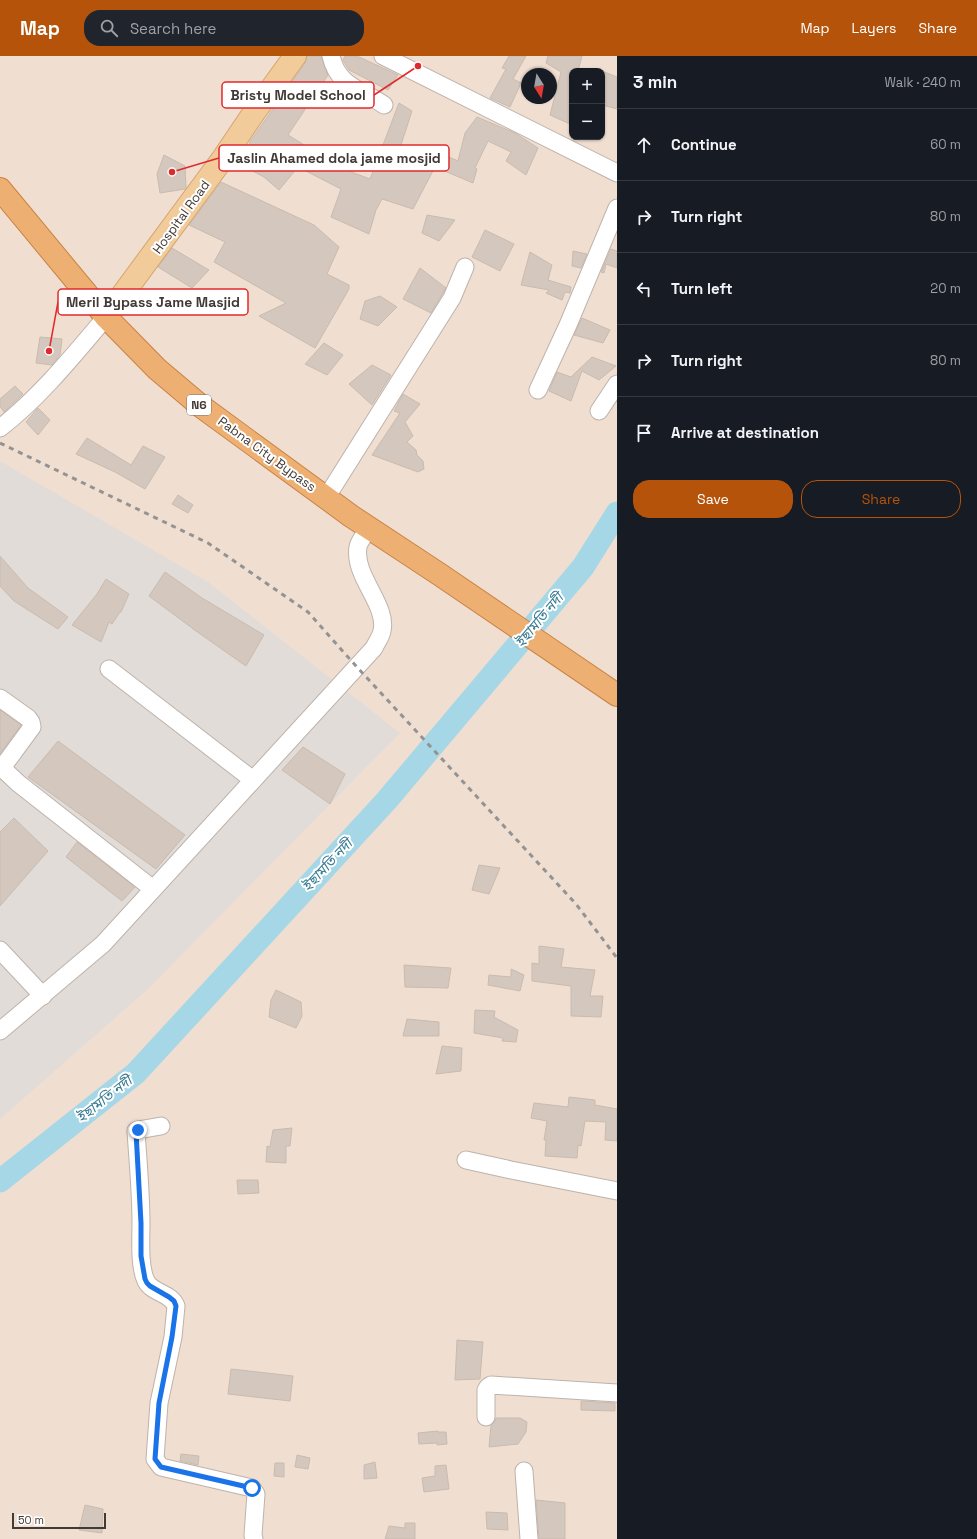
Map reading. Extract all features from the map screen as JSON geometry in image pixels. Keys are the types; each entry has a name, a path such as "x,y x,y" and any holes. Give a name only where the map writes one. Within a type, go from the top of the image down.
{"highway":[{"name":"Pabna City Bypass","path":"0,189 106,317 157,369 202,407 369,528 440,574 617,695"}],"main road":[{"name":"Hospital Road","path":"106,317 224,157 294,56"}],"street":[{"path":"331,56 340,78 349,85 373,97 384,106"},
{"path":"383,56 617,173"},
{"path":"538,390 568,325 617,208"},
{"path":"326,498 452,298 465,267"},
{"path":"0,428 21,411 47,384 106,317"},
{"path":"599,411 617,384"},
{"path":"0,1031 44,996 103,944 374,648 382,633 383,622 375,599 358,565 358,546 369,528"},
{"path":"109,669 253,780"},
{"path":"0,698 28,718 32,727 4,765 3,769 18,783 153,889"},
{"path":"0,950 44,996"},
{"path":"161,1126 138,1130 136,1132 141,1223 141,1256 145,1279 150,1286 174,1301 176,1306 172,1337 159,1403 155,1459 161,1467 252,1488 256,1494 254,1539"},
{"path":"466,1160 617,1191"},
{"path":"486,1417 486,1390 492,1385 617,1393"},
{"path":"524,1471 529,1539"}],"shaded area":[{"path":"0,56 617,56 617,1539 0,1539"},
{"path":"0,461 208,582 400,733 148,989 0,1119"}],"building":[{"path":"307,56 321,56 328,75 288,135 332,162 330,164 370,179 399,103 412,111 399,151 421,164 431,149 458,161 465,133 477,117 515,133 538,148 526,175 506,161 511,152 488,141 475,168 477,169 473,183 435,167 413,209 382,199 376,210 369,234 331,217 341,189 298,167 279,190 264,177 235,162 243,151 251,144 249,143 305,63"},
{"path":"345,56 357,56 398,75 388,90 349,70 343,60"},
{"path":"509,56 526,56 513,79 521,83 510,107 490,98 506,69 502,68"},
{"path":"548,56 582,56 579,68 569,68 569,124 550,115 553,104 557,104 557,88 561,72 557,68 546,63"},
{"path":"605,72 617,77 617,109 605,106"},
{"path":"164,155 185,166 185,189 160,193 157,174"},
{"path":"221,182 314,225 339,247 327,274 349,285 349,289 315,348 259,316 286,303 214,262 225,242 189,225"},
{"path":"427,215 455,220 439,241 422,233"},
{"path":"485,230 514,244 500,271 472,257"},
{"path":"172,248 209,270 192,288 158,267"},
{"path":"611,249 617,251 617,268 606,264 604,273 601,272"},
{"path":"573,251 587,254 581,268 572,266"},
{"path":"530,252 552,265 548,280 571,287 570,293 565,292 562,300 546,293 549,290 521,285"},
{"path":"420,268 446,288 431,313 403,299"},
{"path":"380,296 397,307 378,326 360,319 365,301"},
{"path":"582,318 610,330 603,343 574,335"},
{"path":"40,337 62,339 60,355 52,365 36,363"},
{"path":"324,343 343,355 327,375 305,364"},
{"path":"592,357 616,366 599,380 582,371 571,401 549,391 557,372 571,377"},
{"path":"372,365 391,375 372,405 349,384"},
{"path":"15,386 23,394 4,412 0,406 0,399"},
{"path":"403,394 420,404 405,422 413,436 407,442 416,450 417,455 423,461 424,469 418,472 372,455 400,413 394,411"},
{"path":"38,408 50,420 38,435 26,422"},
{"path":"87,438 131,465 143,446 165,457 145,489 115,472 76,454"},
{"path":"178,495 193,505 188,513 172,504"},
{"path":"0,556 28,588 68,617 58,629 14,601 0,586"},
{"path":"165,572 202,598 264,635 246,666 149,596"},
{"path":"106,579 129,594 121,612 112,624 109,622 101,642 72,625 97,594"},
{"path":"0,710 21,725 0,754"},
{"path":"58,741 185,835 156,869 28,777"},
{"path":"303,747 345,774 330,804 282,770"},
{"path":"14,818 48,851 0,906 0,832"},
{"path":"77,842 135,887 122,901 66,857"},
{"path":"479,865 500,868 489,894 472,890"},
{"path":"539,946 564,949 561,967 595,970 590,996 603,996 601,1017 571,1016 571,986 532,981 532,963 539,964"},
{"path":"404,965 451,968 448,988 405,987"},
{"path":"511,969 524,975 520,991 488,985 489,975 511,977"},
{"path":"276,990 301,1002 302,1016 296,1028 269,1017 271,1000"},
{"path":"475,1010 495,1011 494,1017 518,1030 516,1042 502,1041 503,1038 474,1033"},
{"path":"407,1019 439,1022 439,1036 403,1036"},
{"path":"442,1046 462,1048 461,1071 436,1074"},
{"path":"569,1097 595,1100 595,1105 617,1109 617,1141 605,1140 606,1122 585,1121 581,1146 578,1145 577,1158 545,1156 546,1140 544,1140 547,1121 531,1118 534,1103 568,1107"},
{"path":"292,1128 290,1146 286,1146 286,1163 266,1162 267,1146 270,1147 273,1130"},
{"path":"237,1180 258,1180 259,1193 238,1194"},
{"path":"457,1340 483,1342 480,1379 455,1380"},
{"path":"231,1369 293,1376 290,1401 228,1394"},
{"path":"581,1401 615,1403 615,1411 581,1410"},
{"path":"496,1418 520,1418 527,1422 526,1432 518,1444 489,1447 491,1426"},
{"path":"438,1431 446,1432 447,1444 419,1444 418,1433"},
{"path":"181,1454 199,1456 198,1465 180,1461"},
{"path":"297,1455 310,1458 308,1469 295,1467"},
{"path":"375,1462 377,1478 364,1479 364,1465"},
{"path":"275,1463 284,1463 284,1477 274,1476"},
{"path":"446,1465 449,1489 424,1492 422,1478 435,1476 435,1466"},
{"path":"536,1500 565,1503 565,1539 539,1539"},
{"path":"85,1505 103,1509 102,1533 79,1530"},
{"path":"486,1512 507,1513 508,1530 487,1529"},
{"path":"405,1523 415,1523 415,1539 385,1539 389,1526 405,1528"}],"waterway":[{"name":"ইছামতি নদী","path":"0,1181 136,1073 387,800 583,567 617,513"}],"railway":[{"path":"0,443 208,543 308,612 576,904 617,958"}],"place":[{"name":"Bristy Model School","path":"418,66"},
{"name":"Jaslin Ahamed dola jame mosjid","path":"172,172"},
{"name":"Meril Bypass Jame Masjid","path":"49,351"}],"route":[{"path":"138,1130 136,1132 141,1223 141,1256 145,1279 150,1286 174,1301 176,1306 172,1337 159,1403 155,1459 157,1464 161,1467 252,1488"}]}
